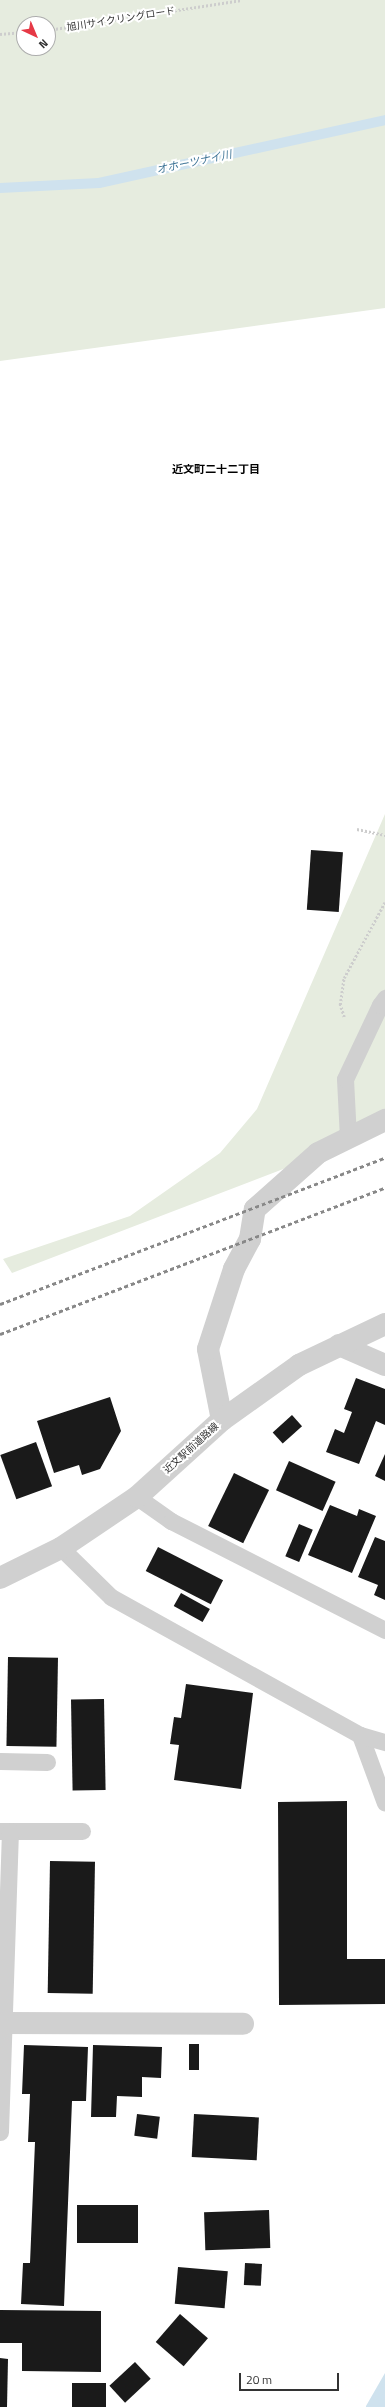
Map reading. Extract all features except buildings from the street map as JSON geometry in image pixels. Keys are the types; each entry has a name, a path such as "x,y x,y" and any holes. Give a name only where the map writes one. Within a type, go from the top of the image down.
{"street":[{"path":"222,1420 208,1349 234,1269 250,1239 255,1209 318,1153 385,1120"},
{"name":"近文駅前道路線","path":"0,1578 61,1548 137,1497 222,1420 299,1365 385,1324"},
{"path":"339,1345 385,1365"},
{"path":"1,2023 243,2024"}],"lane":[{"path":"348,1138 345,1078 380,1005 385,998"},
{"path":"137,1497 171,1521 385,1630"},
{"path":"61,1548 111,1597 360,1735 385,1742"},
{"path":"360,1735 385,1803"},
{"path":"0,1761 47,1762"},
{"path":"0,2132 5,1831 82,1831"}],"path":[{"name":"旭川サイクリングロード","path":"56,29 242,0"},
{"path":"0,34 16,33"},
{"path":"357,829 385,835"},
{"path":"358,1051 340,1005 344,978 385,902"}],"shaded area":[{"path":"0,0 385,0 385,308 0,361"},
{"path":"385,814 385,1130 12,1273 3,1259 130,1216 220,1153 257,1109"}],"water":[{"path":"385,2373 385,2407 366,2407 366,2406"}],"waterway":[{"name":"オホーツナイ川","path":"0,188 99,183 385,120"}],"railway":[{"path":"0,1304 385,1158"},
{"path":"0,1334 385,1188"}],"district":[{"name":"近文町二十二丁目","path":"216,469"}]}
